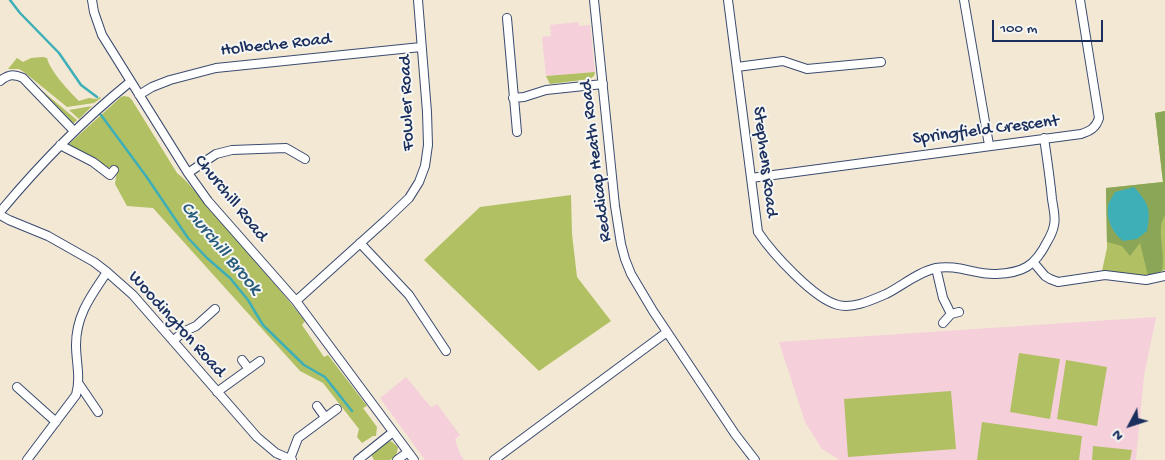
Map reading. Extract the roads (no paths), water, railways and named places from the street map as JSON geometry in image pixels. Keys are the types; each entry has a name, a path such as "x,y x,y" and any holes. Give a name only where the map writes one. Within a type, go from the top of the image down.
{"street":[{"name":"Churchill Road","path":"92,0 102,35 188,173 208,201 296,301 414,460"},
{"name":"Fowler Road","path":"296,301 409,198 419,182 425,166 428,145 418,0"},
{"name":"Reddicap Heath Road","path":"594,0 615,206 621,244 631,274 667,332 755,460"},
{"name":"Stephens Road","path":"728,0 758,232 764,241 807,286 829,301 839,305 850,306 872,300 936,268 993,274 1012,273 1023,270 1034,263"},
{"path":"964,0 988,145"},
{"name":"Springfield Crescent","path":"751,178 1081,134 1089,131 1097,124 1099,118 1080,0"},
{"path":"506,18 517,132"},
{"name":"Holbeche Road","path":"139,95 152,87 170,80 216,68 421,47"},
{"path":"737,66 783,61 807,69 872,66 881,62"},
{"path":"2,77 15,74 23,78 74,131"},
{"path":"0,214 29,177 60,145 130,82"},
{"path":"513,98 524,97 546,90 603,84"},
{"path":"1044,138 1055,224 1045,246 1034,263 1044,276 1058,282 1105,276 1146,280 1165,276"},
{"path":"60,145 93,162 110,175 114,170"},
{"path":"188,173 216,154 232,150 286,148 306,159"},
{"name":"Woodington Road","path":"0,214 9,220 48,236 94,262 107,272 133,295 274,457 291,460"},
{"path":"360,243 409,295 446,351"},
{"path":"936,268 943,298 951,314"},
{"path":"27,460 76,395 79,384 76,345 77,328 82,311 107,272"},
{"path":"173,341 183,332 196,326 214,309"},
{"path":"943,323 951,314 959,312"},
{"path":"494,460 667,332"},
{"path":"242,360 249,369"},
{"path":"217,392 260,360"},
{"path":"79,384 98,412"},
{"path":"17,387 56,422"},
{"path":"317,406 325,417"},
{"path":"291,460 298,438 337,409"},
{"path":"359,460 393,432"},
{"path":"397,460 408,452"},
{"path":"359,460 366,460"}],"water":[{"path":"1134,187 1148,207 1147,231 1137,239 1123,241 1111,226 1108,217 1108,205 1115,192"}],"waterway":[{"name":"Churchill Brook","path":"10,0 59,53 81,85 97,97"},
{"name":"Churchill Brook","path":"101,115 146,176 188,238 230,278 248,300 263,325 304,365 325,377 352,411"}]}
